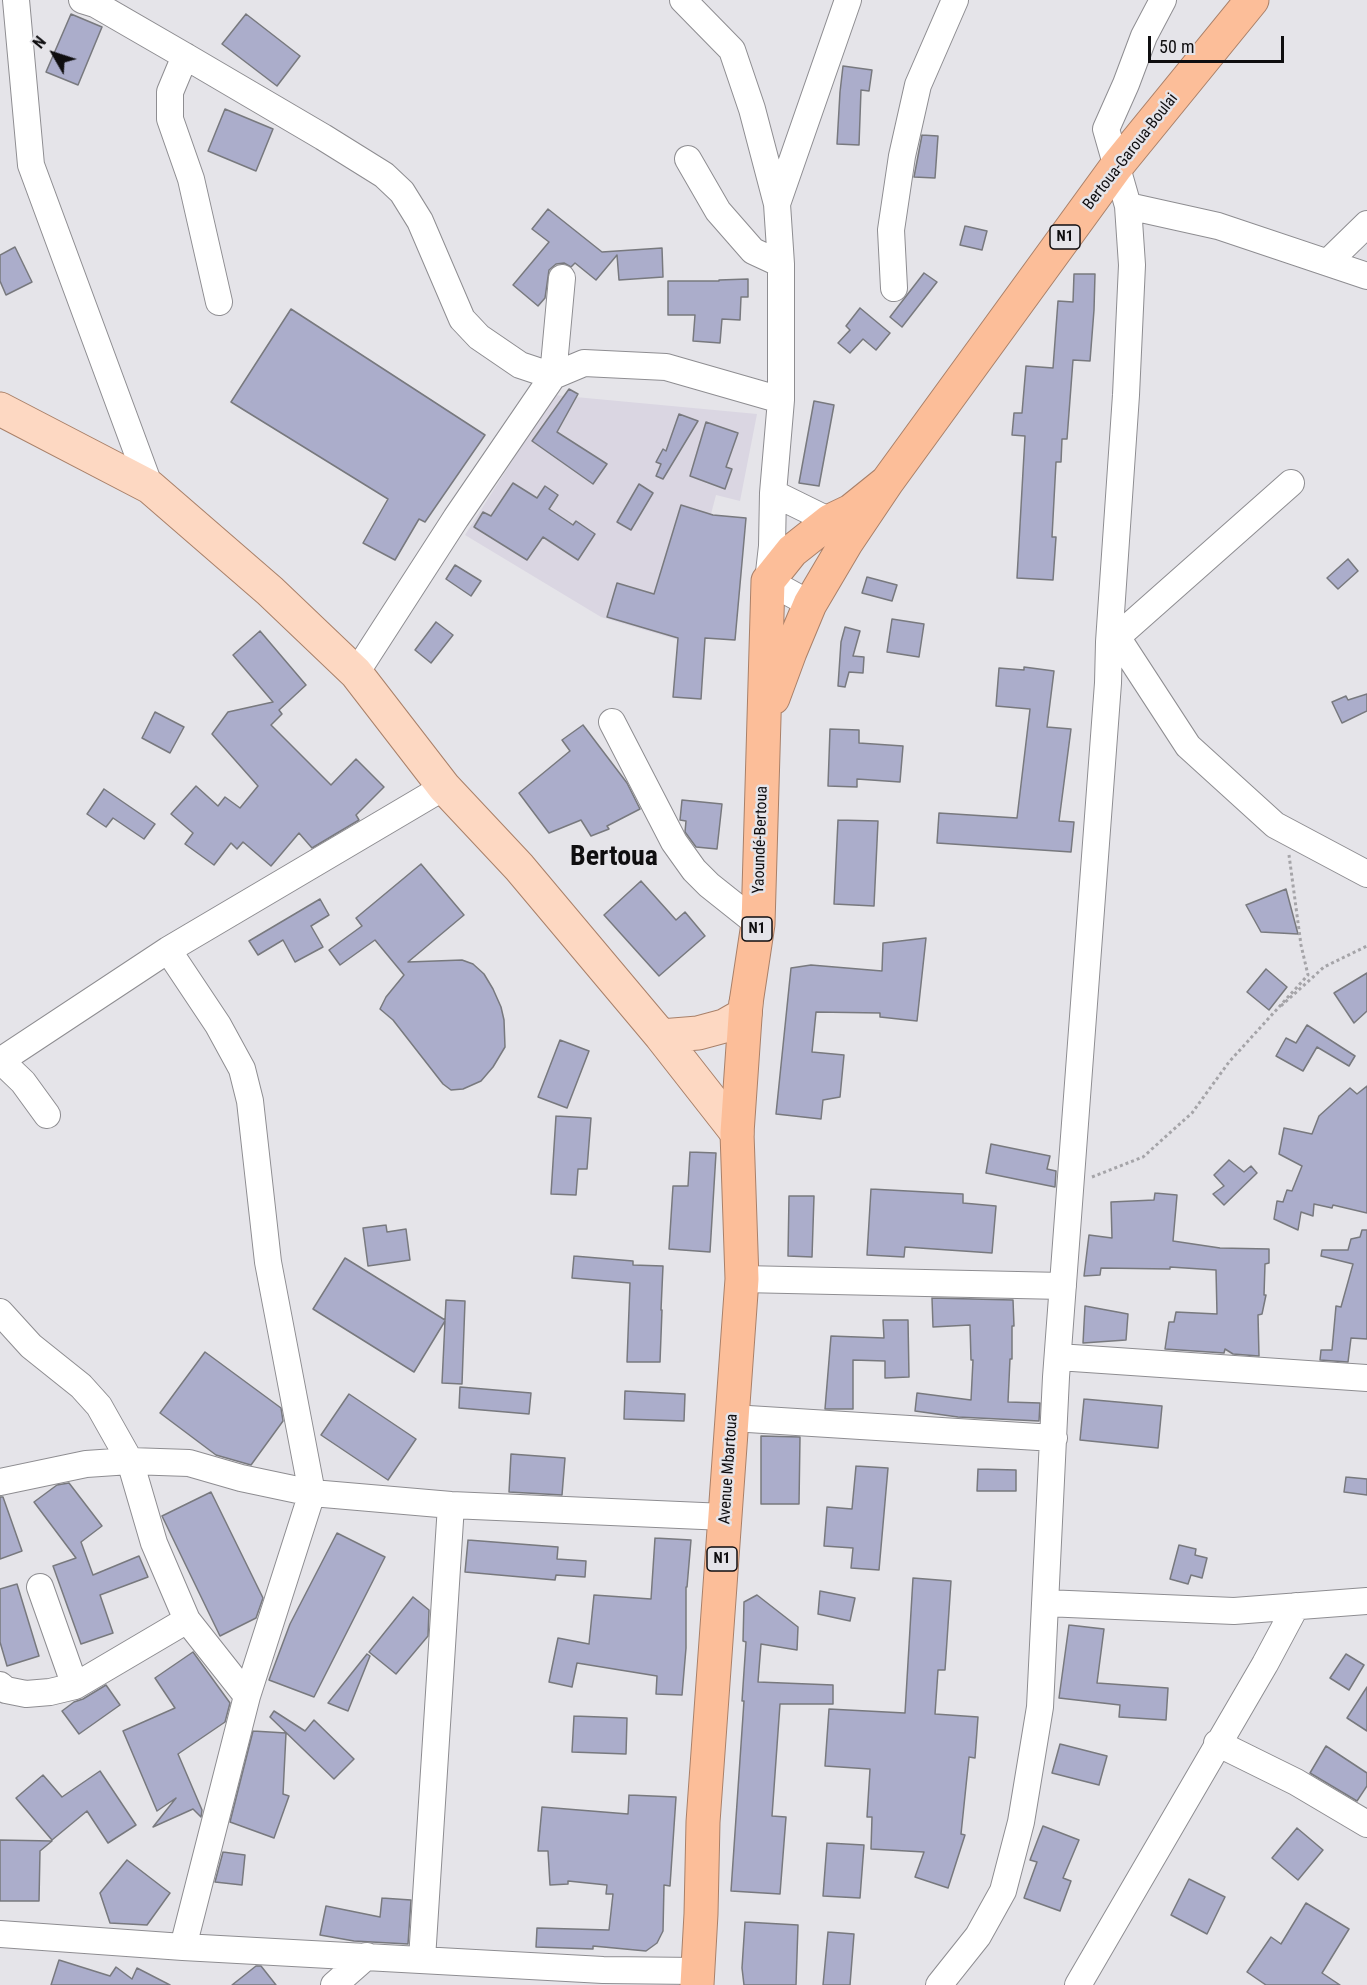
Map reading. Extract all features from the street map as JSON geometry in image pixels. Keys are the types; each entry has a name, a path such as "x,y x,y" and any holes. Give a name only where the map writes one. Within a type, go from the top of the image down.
{"highway":[{"name":"Bertoua-Garoua-Boulai","path":"768,581 792,551 838,532 851,511 887,482 1116,167 1252,0"},
{"name":"N1","path":"810,604 838,532"},
{"name":"Yaoundé-Bertoua","path":"736,1133 746,1003 758,924 768,581"},
{"name":"Yaoundé-Bertoua","path":"764,725 810,604"},
{"name":"Avenue Mbartoua","path":"697,1978 703,1822 742,1279 736,1133"}],"main road":[{"path":"0,409 150,487 270,591 356,673 444,787 519,867 661,1036 736,1133"},
{"path":"661,1036 698,1033 724,1026 745,1014 746,1003"}],"street":[{"path":"16,0 31,165 150,487"},
{"path":"82,0 95,4 185,56 384,176 402,192 420,221 462,319 479,337 520,365 553,376 584,363 666,367 781,400"},
{"path":"683,0 732,50 752,108 777,204 781,264 781,400 768,581 810,604"},
{"path":"777,204 848,0"},
{"path":"894,288 891,230 902,156 918,85 955,0"},
{"path":"939,1985 978,1936 1003,1891 1022,1822 1040,1707 1058,1357 1113,640 1132,265 1128,206 1106,129 1144,36 1163,0"},
{"path":"185,56 170,92 170,119 191,179 219,302"},
{"path":"688,159 718,211 753,250 781,264"},
{"path":"1128,206 1218,226 1367,276"},
{"path":"1328,262 1367,224"},
{"path":"356,673 456,518 553,376 562,278"},
{"path":"1113,640 1291,483"},
{"path":"773,493 838,532"},
{"path":"1113,640 1188,746 1275,825 1367,874"},
{"path":"612,722 675,842 694,870 758,924"},
{"path":"47,1114 23,1082 0,1060 168,950 444,787"},
{"path":"168,950 218,1025 242,1069 250,1101 268,1262 312,1493 247,1696 183,1947"},
{"path":"742,1279 1063,1286"},
{"path":"0,1312 31,1346 81,1386 99,1406 130,1461 154,1543 187,1620 247,1696"},
{"path":"1058,1357 1367,1378"},
{"path":"732,1418 1054,1438"},
{"path":"0,1482 86,1464 130,1461 189,1463 241,1478 312,1493 451,1505 725,1517"},
{"path":"422,1959 451,1505"},
{"path":"40,1587 75,1686"},
{"path":"1045,1603 1234,1611 1367,1601"},
{"path":"1078,1985 1265,1664 1296,1606"},
{"path":"0,1685 6,1690 26,1695 75,1686 187,1620"},
{"path":"1217,1743 1296,1782 1367,1824"},
{"path":"0,1934 183,1947 603,1970 697,1978"},
{"path":"334,1985 367,1956"}],"path":[{"path":"1071,1185 1143,1157 1192,1113 1229,1062 1308,975 1301,945 1285,830"},
{"path":"1262,1023 1324,967 1367,946"}],"shaded area":[{"path":"554,395 757,414 740,501 716,495 678,640 601,617 465,535"}],"building":[{"path":"71,14 102,27 78,85 46,72"},
{"path":"246,14 300,56 277,86 222,44"},
{"path":"843,66 872,70 869,91 861,90 859,145 837,144"},
{"path":"225,109 273,129 256,171 208,151"},
{"path":"922,135 938,136 935,178 914,177"},
{"path":"548,209 602,252 662,248 663,277 619,280 617,255 596,280 575,263 571,267 564,263 556,264 549,270 545,298 538,306 513,285 549,242 532,229"},
{"path":"965,226 987,231 982,250 960,245"},
{"path":"15,247 32,282 6,295 0,281 0,255"},
{"path":"924,273 937,282 902,327 890,317"},
{"path":"1074,274 1095,274 1094,310 1090,361 1073,360 1067,439 1062,439 1061,462 1056,462 1052,537 1056,537 1053,580 1017,578 1025,436 1012,435 1014,413 1022,413 1026,366 1053,368 1058,301 1073,302"},
{"path":"748,279 748,297 741,297 740,320 722,319 720,343 693,341 695,315 668,315 668,281"},
{"path":"860,308 890,333 876,350 863,339 850,353 838,343 850,330 846,326"},
{"path":"291,309 485,435 425,522 419,519 395,560 363,543 388,499 231,402"},
{"path":"569,389 578,394 557,432 607,464 593,484 532,441"},
{"path":"814,401 834,405 819,486 799,483"},
{"path":"679,414 698,421 663,479 656,476 661,464 656,462 663,449 666,451"},
{"path":"706,422 738,433 726,467 732,469 725,489 690,476"},
{"path":"513,483 537,498 545,486 558,495 549,509 573,525 576,521 595,534 578,560 543,537 527,560 474,527 483,512 491,516"},
{"path":"639,484 653,493 631,530 617,522"},
{"path":"681,505 713,515 746,518 735,640 705,638 701,699 673,697 678,638 607,617 617,583 654,594"},
{"path":"1348,559 1358,571 1338,589 1327,578"},
{"path":"455,565 481,581 471,596 446,579"},
{"path":"867,577 897,585 892,601 862,593"},
{"path":"892,619 924,624 919,657 887,652"},
{"path":"436,622 453,635 431,663 415,650"},
{"path":"845,627 860,631 853,656 864,657 863,673 849,672 845,687 838,686 841,642"},
{"path":"260,631 306,685 279,710 282,714 271,725 331,785 356,759 384,787 356,815 359,820 312,848 299,833 271,866 243,842 237,849 231,843 214,865 185,844 193,833 171,814 196,786 218,806 225,797 240,808 258,786 212,734 228,712 273,702 233,655"},
{"path":"1024,667 1054,671 1047,727 1071,729 1059,821 1074,822 1071,852 937,843 939,813 1017,818 1030,709 996,706 999,668 1024,670"},
{"path":"1367,694 1367,711 1342,723 1332,702 1346,696 1348,700"},
{"path":"155,712 184,727 170,753 142,738"},
{"path":"583,725 627,783 640,809 607,826 609,829 591,836 581,820 549,833 519,793 570,751 562,740"},
{"path":"830,729 859,730 859,743 903,746 900,782 857,779 857,787 828,786"},
{"path":"104,789 155,824 144,839 113,818 106,827 87,814"},
{"path":"682,800 722,804 717,849 696,847 685,832 686,821 680,820"},
{"path":"838,820 878,821 874,906 834,904"},
{"path":"421,864 464,915 408,962 462,960 473,964 484,974 493,989 504,1020 505,1047 481,1081 463,1089 451,1090 443,1084 393,1020 380,1009 386,997 404,975 375,940 340,965 329,950 362,926 356,918"},
{"path":"641,881 676,920 685,912 705,936 659,976 604,915"},
{"path":"1286,889 1298,934 1261,932 1246,905"},
{"path":"320,899 329,915 311,926 323,947 295,962 283,940 258,955 249,941"},
{"path":"926,938 917,1021 880,1017 880,1013 816,1012 812,1052 844,1055 840,1097 823,1100 821,1119 776,1114 791,968 811,965 882,971 883,943"},
{"path":"1266,969 1287,987 1269,1010 1247,992"},
{"path":"1367,973 1367,1011 1354,1023 1334,993"},
{"path":"1307,1025 1355,1056 1349,1066 1317,1047 1303,1071 1276,1056 1286,1038 1296,1043"},
{"path":"560,1040 589,1051 567,1108 538,1097"},
{"path":"1367,1086 1367,1213 1333,1205 1332,1208 1314,1204 1313,1216 1301,1212 1298,1230 1274,1219 1277,1201 1283,1202 1287,1190 1292,1191 1302,1166 1279,1154 1284,1128 1312,1134 1319,1116 1350,1088 1357,1094"},
{"path":"556,1116 591,1118 587,1169 578,1169 576,1195 551,1194"},
{"path":"991,1144 1050,1156 1047,1169 1056,1171 1055,1187 986,1173"},
{"path":"690,1152 716,1153 710,1252 669,1249 673,1186 688,1186"},
{"path":"1229,1160 1244,1172 1251,1166 1257,1173 1224,1205 1213,1194 1224,1186 1214,1175"},
{"path":"871,1189 963,1194 963,1203 996,1206 992,1253 905,1247 904,1257 867,1255"},
{"path":"1155,1193 1177,1195 1173,1241 1220,1248 1269,1249 1269,1263 1265,1264 1264,1295 1266,1295 1262,1314 1258,1315 1259,1356 1233,1354 1225,1349 1224,1353 1165,1349 1169,1322 1174,1322 1176,1312 1217,1314 1216,1270 1170,1267 1170,1269 1101,1268 1100,1275 1084,1276 1089,1235 1112,1238 1111,1202 1154,1200"},
{"path":"789,1196 814,1196 812,1257 788,1256"},
{"path":"386,1225 387,1232 406,1229 410,1260 368,1266 363,1228"},
{"path":"1362,1230 1367,1230 1367,1339 1351,1338 1348,1362 1320,1360 1321,1350 1332,1350 1336,1306 1341,1307 1353,1264 1321,1256 1322,1250 1348,1250 1351,1239 1360,1237"},
{"path":"574,1256 633,1261 633,1265 663,1266 660,1362 627,1362 630,1283 572,1278"},
{"path":"345,1258 445,1320 446,1300 465,1301 462,1384 442,1383 445,1321 414,1372 313,1309"},
{"path":"932,1298 1013,1300 1014,1326 1012,1326 1008,1402 1040,1403 1039,1421 958,1417 915,1411 917,1393 971,1400 973,1360 971,1360 970,1325 933,1327"},
{"path":"1085,1306 1128,1314 1126,1340 1083,1343"},
{"path":"883,1320 908,1320 909,1377 885,1378 885,1361 853,1360 853,1409 825,1409 831,1336 884,1338"},
{"path":"205,1352 281,1408 283,1421 251,1465 216,1455 160,1413"},
{"path":"460,1387 531,1393 529,1414 459,1408"},
{"path":"625,1391 685,1394 684,1421 624,1419"},
{"path":"349,1394 416,1439 388,1480 321,1435"},
{"path":"1084,1399 1162,1406 1158,1448 1080,1440"},
{"path":"761,1436 800,1437 799,1504 761,1504"},
{"path":"511,1454 565,1458 562,1495 509,1492"},
{"path":"856,1466 888,1468 879,1570 851,1568 853,1548 824,1546 827,1507 852,1509"},
{"path":"978,1469 1016,1470 1016,1491 977,1491"},
{"path":"1346,1477 1367,1479 1367,1495 1344,1492"},
{"path":"69,1483 102,1526 81,1542 93,1575 139,1556 148,1577 100,1595 113,1633 81,1644 53,1566 76,1558 34,1502 57,1485"},
{"path":"211,1492 263,1598 256,1618 220,1636 162,1516"},
{"path":"0,1497 3,1497 22,1551 0,1559"},
{"path":"337,1533 385,1557 314,1697 269,1680 290,1624"},
{"path":"655,1538 691,1540 686,1587 686,1648 682,1695 656,1694 657,1676 577,1663 572,1687 549,1682 558,1638 589,1644 594,1595 651,1599"},
{"path":"468,1540 558,1547 557,1559 586,1561 585,1577 556,1575 555,1580 465,1572"},
{"path":"1179,1545 1196,1549 1195,1555 1207,1558 1202,1578 1191,1575 1188,1584 1170,1579"},
{"path":"913,1578 951,1581 945,1670 938,1670 935,1714 978,1717 975,1758 969,1757 961,1834 965,1835 948,1888 915,1877 924,1852 871,1849 872,1817 867,1817 870,1769 825,1766 829,1709 905,1713"},
{"path":"17,1584 39,1656 7,1666 0,1642 0,1589"},
{"path":"820,1591 855,1598 850,1621 818,1614"},
{"path":"757,1595 798,1627 797,1650 761,1644 758,1682 833,1685 833,1704 780,1704 772,1816 786,1817 780,1894 731,1891 744,1701 742,1701 746,1642 743,1641 744,1602"},
{"path":"413,1597 429,1610 428,1636 396,1674 369,1652"},
{"path":"1069,1625 1104,1629 1097,1683 1168,1688 1166,1720 1119,1717 1120,1705 1059,1698"},
{"path":"193,1652 230,1703 225,1722 178,1754 202,1810 201,1817 193,1809 153,1827 176,1798 157,1811 123,1731 175,1708 155,1678"},
{"path":"367,1654 370,1656 348,1711 328,1703"},
{"path":"1346,1654 1364,1665 1349,1690 1330,1678"},
{"path":"106,1685 120,1705 79,1734 62,1711"},
{"path":"1367,1687 1367,1731 1347,1718"},
{"path":"274,1711 305,1731 314,1720 354,1759 334,1779 270,1717"},
{"path":"574,1716 627,1718 626,1754 572,1752"},
{"path":"253,1731 286,1733 283,1794 289,1796 274,1838 230,1822"},
{"path":"1060,1744 1107,1756 1099,1785 1052,1773"},
{"path":"1326,1746 1367,1773 1367,1786 1357,1801 1310,1773"},
{"path":"100,1771 136,1825 108,1843 87,1811 52,1840 16,1798 43,1775 62,1797"},
{"path":"629,1795 676,1797 670,1886 664,1885 663,1931 657,1943 646,1951 593,1946 593,1949 536,1947 537,1928 609,1930 613,1894 606,1894 607,1885 568,1881 568,1884 550,1885 548,1851 538,1851 542,1807 628,1814"},
{"path":"1043,1826 1079,1840 1063,1878 1071,1881 1060,1911 1024,1898 1037,1862 1030,1860"},
{"path":"1297,1828 1323,1850 1298,1880 1272,1858"},
{"path":"0,1840 52,1841 40,1851 39,1901 0,1901"},
{"path":"827,1843 864,1845 860,1898 823,1896"},
{"path":"223,1852 245,1855 242,1885 215,1882"},
{"path":"127,1860 170,1893 147,1925 110,1923 100,1893"},
{"path":"1189,1879 1225,1897 1207,1934 1171,1915"},
{"path":"382,1898 411,1900 408,1944 354,1941 320,1935 326,1906 380,1917"},
{"path":"1306,1903 1349,1929 1322,1973 1340,1985 1266,1985 1247,1972 1271,1937 1281,1944"},
{"path":"745,1922 798,1925 796,1985 744,1985 742,1968"},
{"path":"828,1932 854,1934 850,1985 823,1985"},
{"path":"59,1960 110,1976 116,1967 132,1979 137,1968 170,1985 51,1985"},
{"path":"256,1966 261,1966 276,1985 232,1985"}],"district":[{"name":"Bertoua","path":"614,858"}]}
